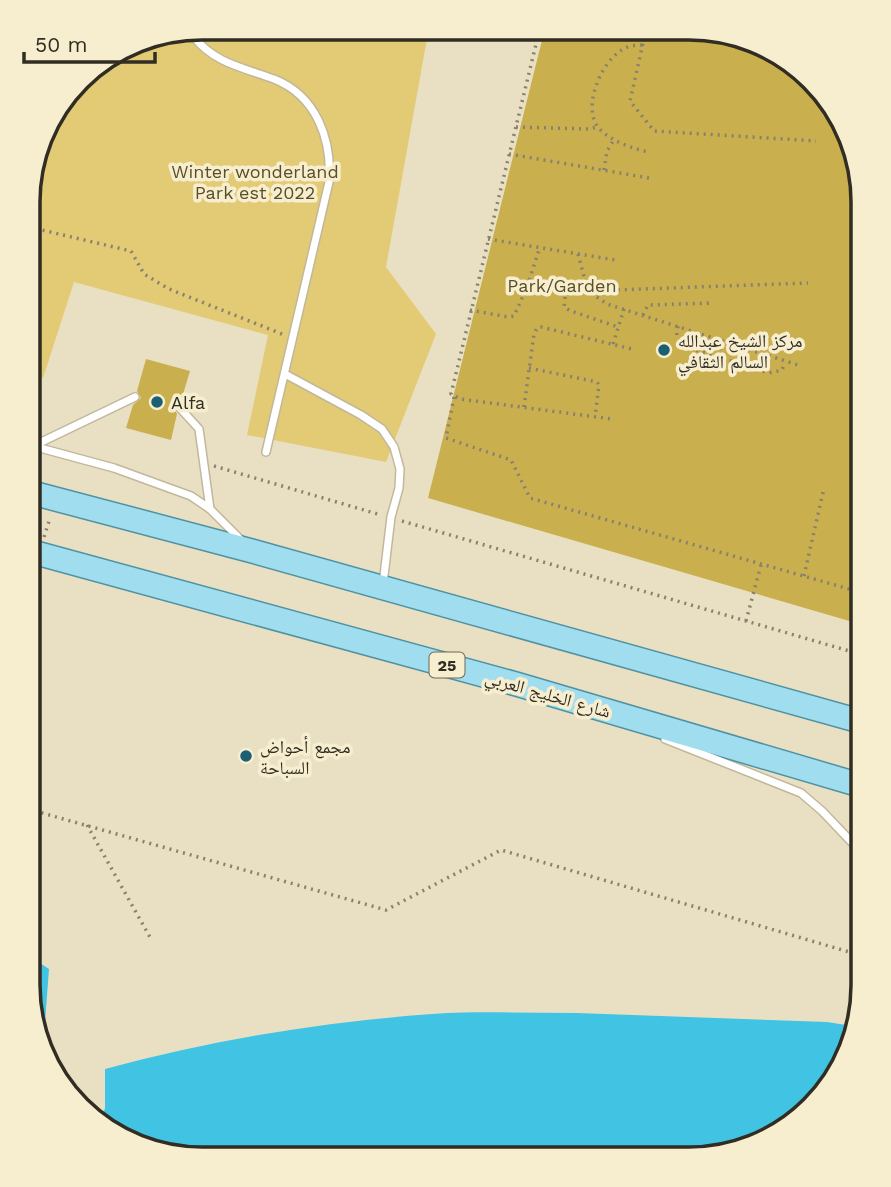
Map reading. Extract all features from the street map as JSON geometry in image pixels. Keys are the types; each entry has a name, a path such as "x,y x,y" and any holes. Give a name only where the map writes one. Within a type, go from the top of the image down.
{"main road":[{"path":"40,495 252,551 850,718"},
{"name":"شارع الخليج العربي","path":"40,555 516,684 850,782"}],"lane":[{"path":"198,41 218,59 278,81 295,92 321,123 328,141 331,161 329,182 266,452"},
{"path":"285,374 382,429 394,447 400,469 399,488 391,517 382,587"},
{"path":"40,441 135,397"},
{"path":"179,407 199,429 210,509"},
{"path":"40,447 114,468 191,496 210,509 252,551"},
{"path":"625,716 665,739 801,793 850,841"}],"path":[{"path":"537,40 451,387 454,397 446,438 511,460 530,498 851,589"},
{"path":"643,40 630,101 654,131 816,141"},
{"path":"642,46 630,46 618,53 604,69 595,87 592,101 597,127 625,147 649,152"},
{"path":"516,127 597,127"},
{"path":"604,170 607,151 615,138"},
{"path":"509,154 649,178"},
{"path":"40,230 131,251 144,274 169,289 286,337"},
{"path":"488,239 615,260"},
{"path":"470,310 514,316 540,247"},
{"path":"578,254 588,290 607,304 801,366"},
{"path":"527,287 588,290 808,283"},
{"path":"566,290 564,307 571,312 618,327"},
{"path":"643,315 648,305 713,303"},
{"path":"612,344 624,309"},
{"path":"678,326 678,341 686,347 769,373 782,370 785,361"},
{"path":"524,407 534,334 541,327 632,349"},
{"path":"719,357 722,341"},
{"path":"529,368 597,382 599,385 595,417"},
{"path":"454,397 612,419"},
{"path":"205,463 850,651"},
{"path":"804,576 824,488"},
{"path":"40,539 57,499"},
{"path":"746,621 761,565"},
{"path":"40,811 386,911 500,850 850,952"},
{"path":"87,825 151,939"}],"green space":[{"name":"Winter wonderland Park est 2022","path":"427,41 386,267 436,334 386,462 247,435 268,335 74,282 43,378 40,377 42,181 49,150 62,121 80,95 95,80 131,57 171,43"}],"water":[{"path":"40,963 49,969 45,1023"},
{"path":"468,1013 577,1013 845,1025 834,1056 823,1075 796,1107 760,1130 731,1141 710,1145 202,1147 160,1141 121,1125 104,1113 105,1069 186,1049 308,1027 390,1017"}],"building":[{"name":"مركز الشيخ عبدالله السالم الثقافي","path":"542,40 710,42 751,53 796,80 811,95 834,131 848,171 851,202 850,621 428,498"},
{"name":"Alfa","path":"146,359 190,371 181,401 175,402 173,406 177,414 171,440 126,428 133,405 141,398 137,391"}],"place":[{"name":"مركز الشيخ عبدالله السالم الثقافي","path":"664,350"},
{"name":"Alfa","path":"157,402"},
{"name":"مجمع أحواض السباحة","path":"246,756"}],"park label":[{"name":"Park/Garden","path":"562,285"}]}
